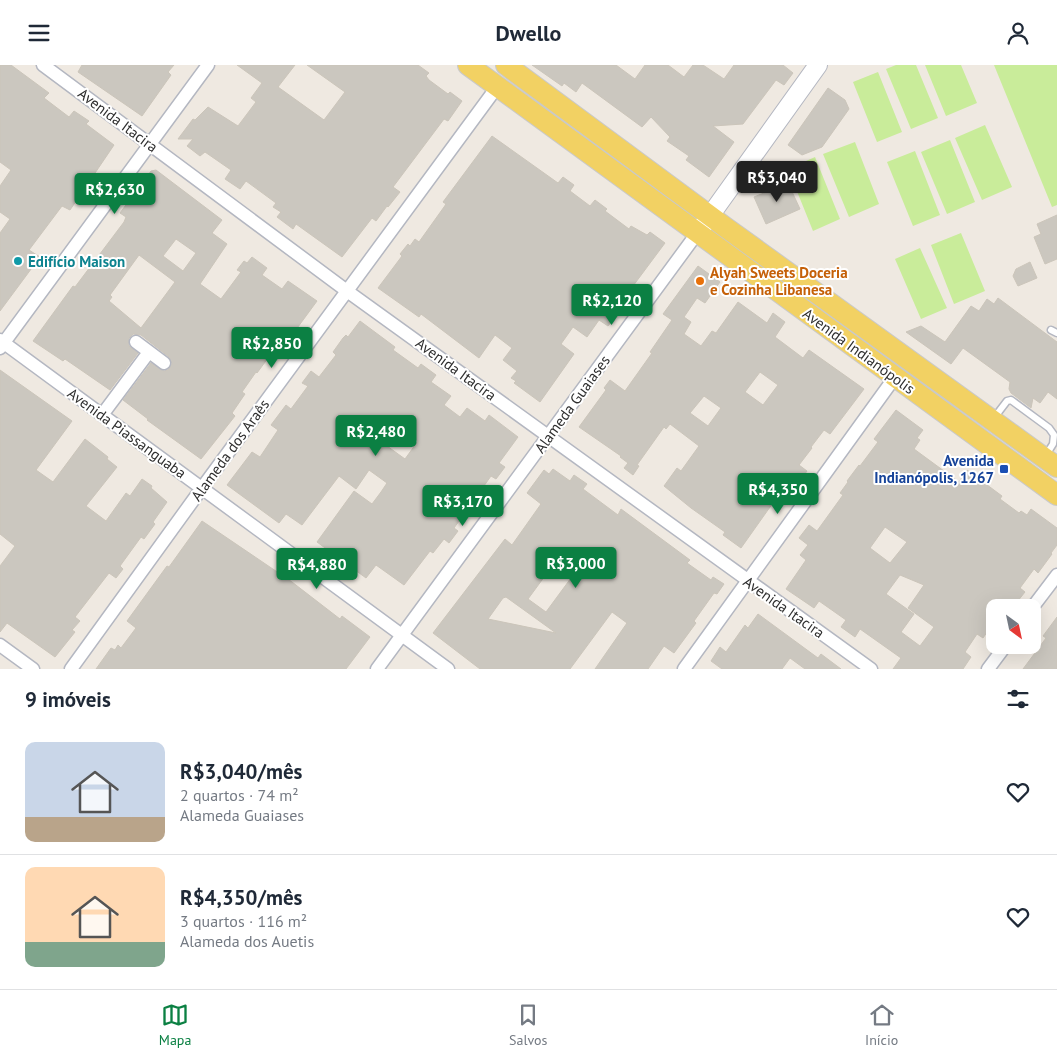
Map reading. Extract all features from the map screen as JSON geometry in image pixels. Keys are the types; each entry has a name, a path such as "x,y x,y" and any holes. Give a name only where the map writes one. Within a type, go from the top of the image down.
{"main road":[{"name":"Avenida Indianópolis","path":"468,65 1057,495"},
{"name":"Avenida Indianópolis","path":"511,66 710,215 1050,463"}],"street":[{"path":"1,343 208,65"},
{"name":"Alameda Guaiases","path":"376,669 698,232 818,65"},
{"name":"Avenida Itacira","path":"49,67 347,291 871,669"},
{"name":"Alameda dos Araês","path":"71,669 497,87"},
{"name":"Avenida Piassanguaba","path":"1,343 448,669"},
{"path":"136,343 164,363"},
{"path":"102,415 149,352"},
{"path":"684,669 895,377"},
{"path":"1039,599 1057,575"},
{"path":"0,645 33,669"},
{"path":"988,669 999,654"}],"lane":[{"path":"993,420 1007,401 1010,400 1056,433 1050,463"}],"green space":[{"path":"896,65 916,65 938,118 911,129 886,69"},
{"path":"925,65 961,65 977,103 946,116"},
{"path":"994,65 1057,65 1057,205 1052,207"},
{"path":"878,72 902,132 877,142 853,82"},
{"path":"985,125 1012,187 982,200 955,138"},
{"path":"950,140 975,202 947,214 921,152"},
{"path":"855,142 879,204 849,217 823,154"},
{"path":"915,151 940,215 913,226 887,162"},
{"path":"815,157 840,219 813,231 788,169"},
{"path":"961,233 985,291 954,304 931,245"},
{"path":"920,248 947,308 921,319 895,259"}],"building":[{"path":"0,65 11,65 49,93 44,98 69,117 74,111 89,121 86,124 114,145 70,210 62,206 29,250 40,257 0,311 0,233 10,219 0,212 0,186 11,170 0,162"},
{"path":"82,65 174,65 168,72 171,75 142,116 78,72"},
{"path":"237,65 295,65 278,87 324,120 345,92 307,65 418,65 429,73 426,76 429,80 448,94 450,92 462,101 448,121 444,119 393,187 400,192 376,221 372,218 342,257 296,224 293,229 277,217 281,212 273,207 276,203 246,181 240,189 225,179 231,170 205,152 200,156 187,146 193,139 178,139 193,119 195,120 208,107 238,126 256,102 251,98 262,83"},
{"path":"532,65 616,65 635,79 645,65 668,65 684,77 693,65 703,65 724,79 734,65 783,65 793,73 784,85 776,80 743,124 713,126 734,142 709,177 686,160 689,156 667,141 670,137 651,117 642,127 582,83 576,92 564,83 562,86"},
{"path":"828,88 845,100 849,109 822,147 802,155 788,145"},
{"path":"492,136 558,183 563,177 574,185 570,191 590,206 595,200 607,209 605,211 629,229 631,226 647,235 650,232 665,243 633,286 630,285 610,313 615,317 608,326 599,320 587,337 573,327 561,344 574,354 540,402 514,383 516,381 511,378 517,371 503,360 512,348 495,335 479,358 421,314 419,317 378,288 402,256 400,254 408,244 410,246 415,239 419,242 446,204 443,202"},
{"path":"156,170 222,220 212,233 227,244 200,284 221,299 241,272 237,270 244,261 247,263 252,257 267,268 262,275 282,289 288,281 317,301 273,361 268,358 256,372 242,392 245,394 232,413 235,416 201,459 123,400 151,363 164,371 168,370 172,364 169,357 141,335 133,334 129,338 129,346 138,353 110,390 65,359 63,361 33,341 73,286 75,287 124,222 126,217 120,213 151,171","holes":["176,239 196,253 183,271 163,256","139,255 175,282 141,328 109,301 112,297 110,295"]},
{"path":"788,183 800,209 766,224 754,197"},
{"path":"1057,215 1057,259 1045,264 1034,237 1041,234 1037,224"},
{"path":"1030,262 1037,278 1018,286 1013,276 1016,269"},
{"path":"698,266 720,282 705,303 697,298 684,317 691,322 684,334 701,346 712,331 716,333 738,302 767,323 773,313 785,322 775,337 803,358 809,350 864,389 830,434 824,430 799,465 807,471 782,505 775,500 741,548 723,535 725,532 664,486 677,468 681,471 699,446 670,424 666,429 664,427 637,465 639,466 633,475 624,468 628,463 621,456 579,427 606,390 604,388 610,380 625,391 652,353 650,352 672,320 663,314","holes":["760,372 778,385 763,405 745,392","704,396 721,408 708,426 690,413"]},
{"path":"998,298 1057,342 1057,399 1048,392 1040,403 1033,398 1031,408 1011,393 1009,389 1010,382 963,348 951,364 906,332 921,326 945,342 971,306 979,311 987,299 994,304"},
{"path":"360,321 395,347 393,350 418,368 421,364 436,375 431,382 451,396 444,405 460,417 467,408 485,421 489,415 518,437 499,463 505,467 496,479 491,476 454,528 458,531 449,543 444,539 433,553 430,551 404,585 376,565 366,578 317,542 354,491 372,504 381,492 387,483 369,470 356,489 339,476 302,525 286,514 279,523 227,485 252,452 260,457 278,430 271,425 286,405 291,409 308,386 302,383 311,371 319,377 336,355 333,352 343,338 346,335 348,337","holes":["399,428 418,441 405,459 387,446"]},
{"path":"0,370 72,421 36,470 53,482 85,439 108,457 107,459 117,467 86,506 106,521 126,493 130,496 142,479 152,486 151,488 167,502 144,539 141,537 120,566 123,569 116,578 109,573 75,617 80,621 72,630 75,632 55,657 7,623 0,632 0,566 15,546 0,534"},
{"path":"896,410 923,430 917,438 920,440 914,449 959,482 967,470 1002,496 1000,499 1019,513 1021,511 1027,515 1031,509 1057,528 1057,545 1038,573 1034,569 1020,588 1025,592 1019,599 986,599 986,634 983,638 977,634 965,652 971,657 963,669 893,669 901,658 860,629 855,637 841,627 846,620 819,601 814,608 786,589 806,560 800,555 808,545 799,538 809,525 817,531 843,495 840,493 847,481 878,442 874,439","holes":["885,527 907,542 890,563 870,548","900,575 924,585 908,608 934,627 920,646 901,632 914,614 886,594"]},
{"path":"553,469 570,481 574,475 587,484 583,489 618,515 621,509 690,560 687,563 711,580 713,577 724,584 717,594 714,593 694,621 696,623 674,653 664,646 648,669 595,669 627,623 612,612 570,669 480,669 433,633 505,539 512,545 541,504 527,493 544,470 549,474","holes":["553,565 571,578 546,612 528,599","506,597 556,633 488,619 503,598"]},
{"path":"202,521 292,582 340,619 342,616 370,637 346,669 96,669 111,648 115,650 118,645 121,648 136,628 127,621"},
{"path":"758,614 818,658 821,654 841,669 805,669 790,658 782,669 722,669 711,661 720,647 726,652 745,625 748,628"},
{"path":"1057,617 1057,669 1023,669 1034,654 1041,654 1041,645 1046,638 1043,636"}],"place":[{"name":"Edifício Maison","path":"18,261"},
{"name":"Alyah Sweets Doceria e Cozinha Libanesa","path":"700,281"},
{"name":"Avenida Indianópolis, 1267","path":"1004,469"}]}
